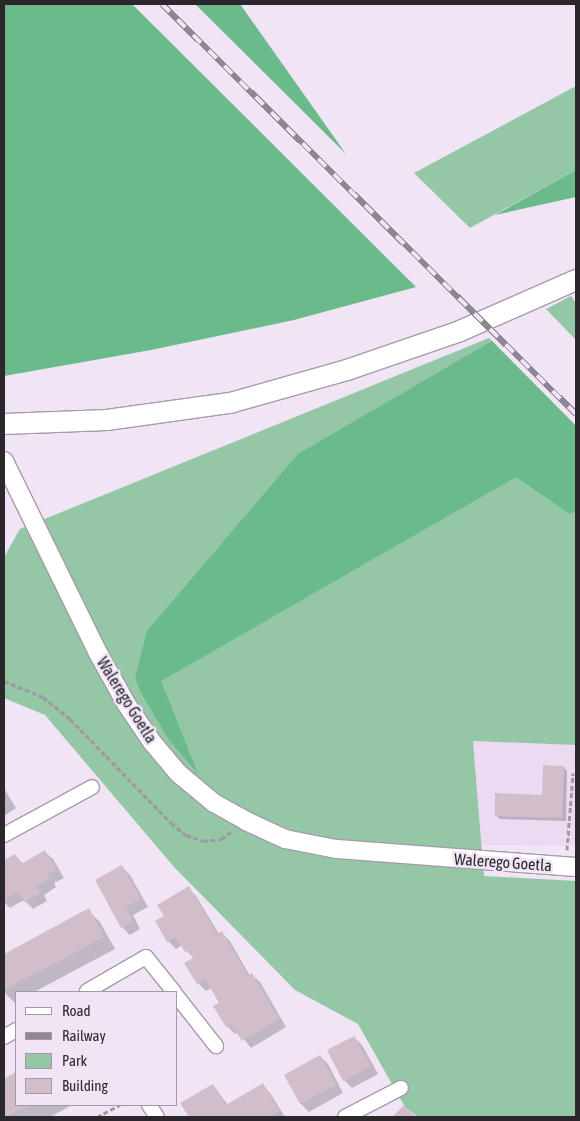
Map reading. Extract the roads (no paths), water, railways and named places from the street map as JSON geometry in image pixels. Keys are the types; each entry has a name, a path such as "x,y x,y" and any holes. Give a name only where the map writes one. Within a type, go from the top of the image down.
{"main road":[{"path":"4,424 107,420 230,403 347,370 460,331 576,280"}],"street":[{"name":"Walerego Goetla","path":"4,461 98,653 126,705 152,742 178,773 214,803 246,821 285,839 336,849 571,866"},
{"path":"4,835 92,787"},
{"path":"88,991 146,957 173,991"},
{"path":"178,998 216,1046"},
{"path":"4,1037 15,1031"},
{"path":"345,1117 401,1088"},
{"path":"151,1106 157,1117"}],"railway":[{"path":"162,4 576,414"}]}
